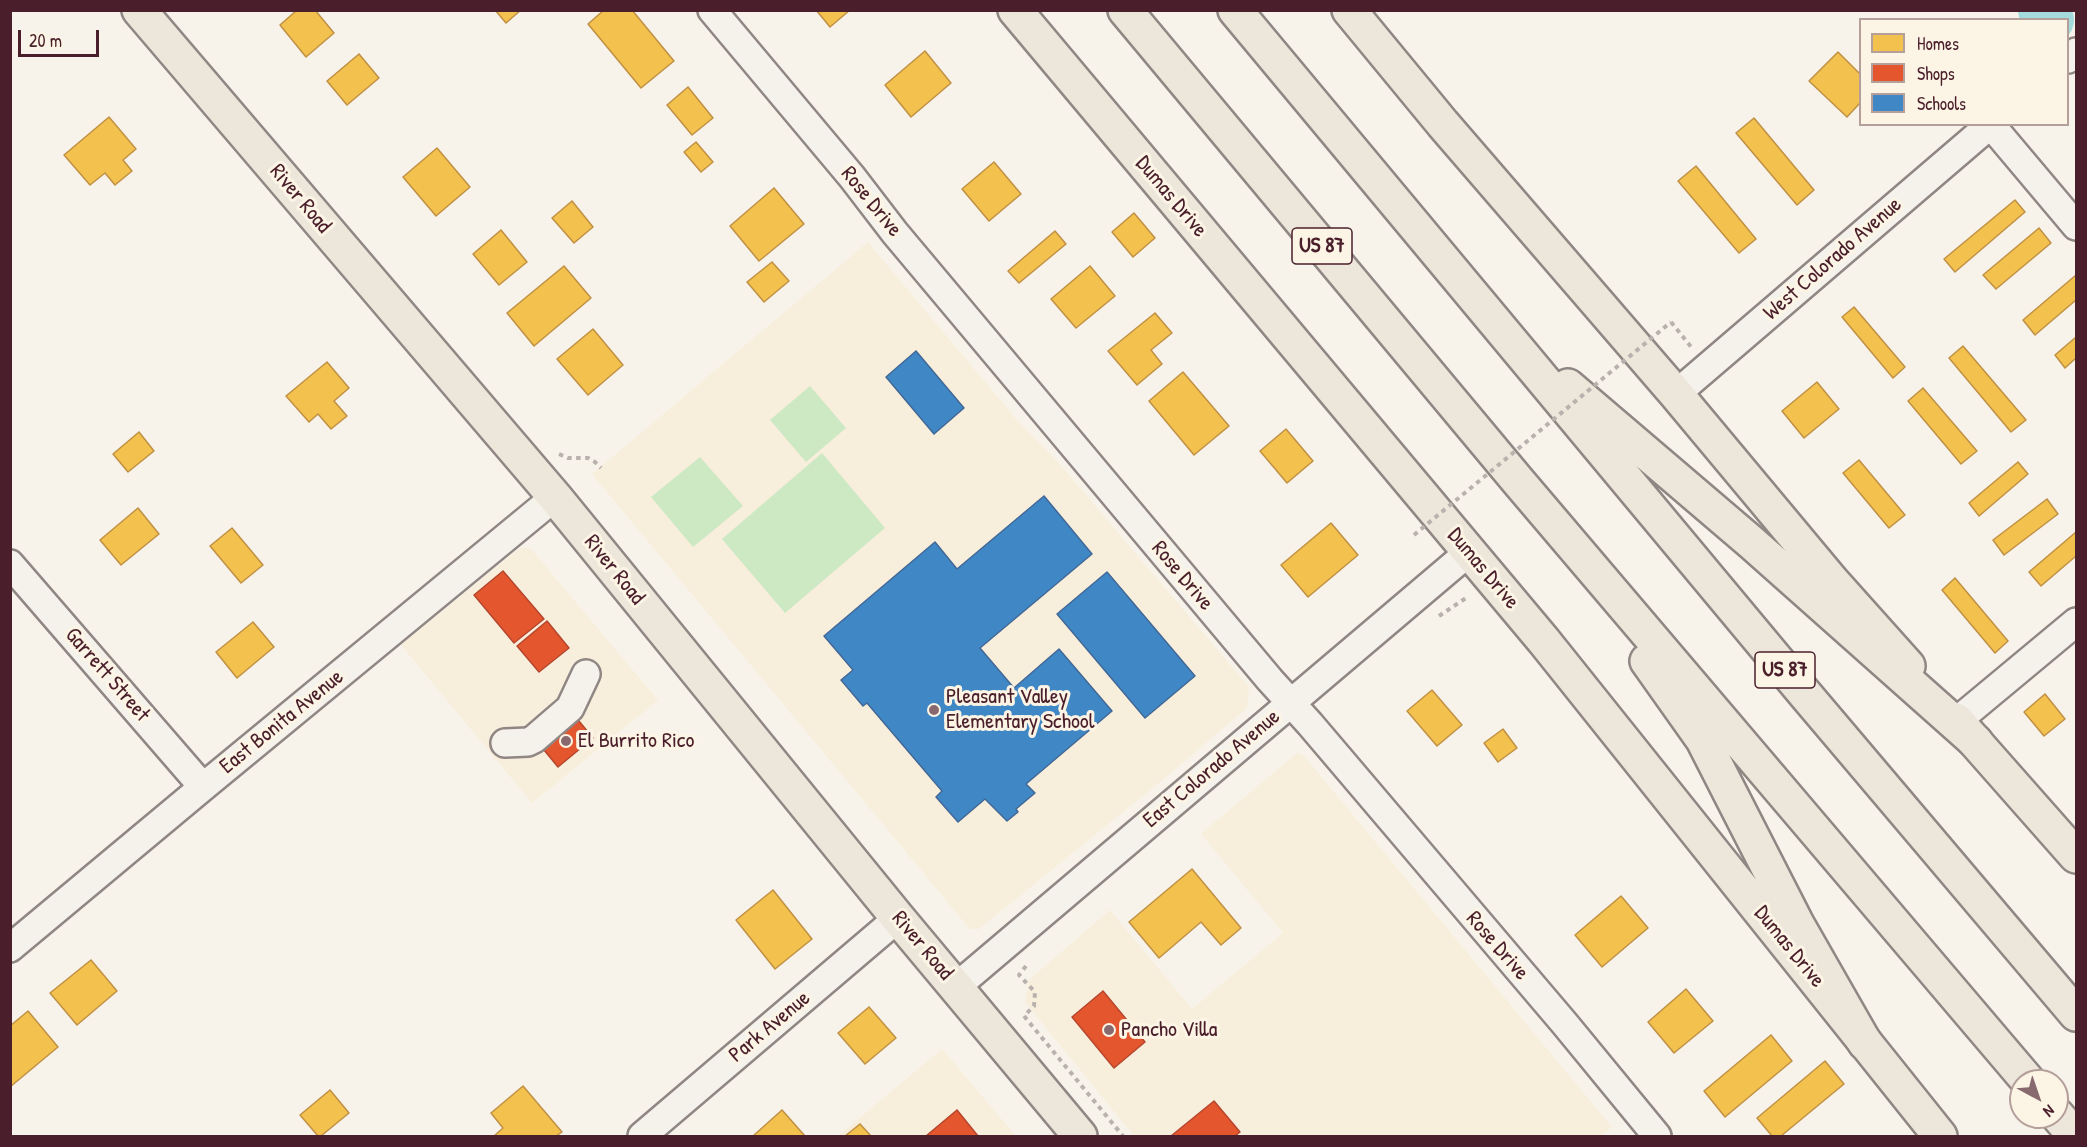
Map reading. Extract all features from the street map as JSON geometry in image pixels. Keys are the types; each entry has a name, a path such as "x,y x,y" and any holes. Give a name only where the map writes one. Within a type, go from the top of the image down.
{"main road":[{"name":"River Road","path":"139,10 555,497 898,918 1080,1137"},
{"name":"Dumas Drive","path":"1015,10 1544,641 1940,1137"},
{"name":"US 87","path":"1125,10 1518,481 2018,1069"},
{"name":"US 87","path":"1235,10 1805,694 2076,1014"},
{"path":"1349,10 1443,124 1676,394 1832,581 2076,856"},
{"path":"1496,323 1752,543 1966,732"},
{"path":"1518,481 1703,740 1797,924 1865,1042"}],"street":[{"name":"Rose Drive","path":"712,10 852,177 925,269 1565,1024 1658,1137"},
{"name":"West Colorado Avenue","path":"1676,394 1990,126"},
{"path":"1992,126 2076,226"},
{"name":"East Bonita Avenue","path":"10,948 555,497"},
{"name":"East Colorado Avenue","path":"956,987 1469,552"},
{"name":"Garrett Street","path":"10,564 203,787"},
{"path":"1966,732 2076,622"},
{"path":"505,743 528,742 565,713 570,708 586,674"},
{"name":"Park Avenue","path":"642,1137 898,918"}],"path":[{"path":"1414,535 1671,322"},
{"path":"1019,975 1035,992 1034,1006 1024,1016 1123,1137"}],"shaded area":[{"path":"868,242 1016,419 1058,462 1249,687 1247,708 979,929 970,929 592,474"},
{"path":"520,548 531,549 658,700 532,803 401,645"},
{"path":"1297,753 1304,756 1612,1127 1601,1136 1134,1136 1025,1002 1029,980 1110,910 1192,1009 1283,933 1201,834"},
{"path":"942,1049 1016,1136 838,1136"}],"green space":[{"path":"810,386 846,428 806,462 770,420"},
{"path":"822,453 885,528 785,613 722,539"},
{"path":"700,457 743,506 693,547 651,497"}],"building: Homes":[{"path":"297,10 315,10 334,33 306,57 280,25"},
{"path":"495,10 521,10 506,23"},
{"path":"604,10 632,10 674,61 641,88 588,24"},
{"path":"816,10 850,10 830,27"},
{"path":"925,51 951,83 911,117 885,85"},
{"path":"1838,52 1859,73 1859,104 1847,117 1809,81"},
{"path":"359,54 379,78 347,105 327,81"},
{"path":"688,87 713,118 692,135 667,105"},
{"path":"109,117 136,149 123,160 132,171 115,185 105,173 90,185 64,155"},
{"path":"1754,118 1814,190 1797,205 1736,133"},
{"path":"696,142 713,162 701,172 684,152"},
{"path":"437,148 470,187 436,216 403,177"},
{"path":"994,162 1021,194 989,221 962,189"},
{"path":"1696,166 1756,239 1739,253 1678,181"},
{"path":"774,188 804,224 759,261 730,226"},
{"path":"2015,200 2025,212 1955,272 1944,259"},
{"path":"572,201 593,227 574,243 552,218"},
{"path":"1134,213 1155,238 1133,257 1112,232"},
{"path":"2039,228 2051,243 1996,289 1983,275"},
{"path":"501,230 527,262 499,285 473,254"},
{"path":"1055,231 1066,244 1019,283 1008,271"},
{"path":"772,262 789,281 764,302 747,282"},
{"path":"564,266 591,298 534,346 507,313"},
{"path":"1090,266 1115,296 1076,328 1051,299"},
{"path":"2076,275 2076,300 2035,335 2023,320"},
{"path":"1854,307 1905,367 1893,378 1842,317"},
{"path":"1155,313 1172,333 1151,350 1162,364 1137,385 1108,351"},
{"path":"593,329 623,365 588,395 557,359"},
{"path":"2076,337 2076,358 2065,368 2055,355"},
{"path":"1963,346 2026,420 2011,432 1949,358"},
{"path":"327,362 349,388 334,401 347,416 331,429 318,414 309,422 286,396"},
{"path":"1183,372 1229,426 1194,455 1149,401"},
{"path":"1817,382 1839,409 1804,438 1782,411"},
{"path":"1923,388 1977,451 1961,464 1908,401"},
{"path":"1286,429 1313,461 1287,483 1260,451"},
{"path":"139,432 154,451 128,472 113,454"},
{"path":"1859,460 1905,515 1889,528 1843,473"},
{"path":"2018,462 2028,474 1979,516 1969,503"},
{"path":"2047,499 2058,514 2004,555 1993,540"},
{"path":"138,508 159,534 121,565 100,540"},
{"path":"1331,523 1358,555 1308,597 1281,565"},
{"path":"232,528 263,565 241,583 210,546"},
{"path":"2076,532 2076,556 2041,586 2029,572"},
{"path":"1955,578 2008,641 1995,653 1942,590"},
{"path":"253,622 274,647 237,678 216,652"},
{"path":"1432,690 1462,725 1437,746 1407,711"},
{"path":"2045,694 2065,719 2044,736 2024,712"},
{"path":"1503,729 1517,748 1498,762 1484,743"},
{"path":"1192,869 1241,928 1221,945 1201,922 1159,958 1129,922"},
{"path":"773,890 812,939 775,969 736,920"},
{"path":"1621,896 1648,928 1602,967 1575,935"},
{"path":"91,960 117,991 77,1025 50,993"},
{"path":"1686,989 1713,1021 1674,1053 1648,1022"},
{"path":"869,1007 896,1038 865,1064 838,1033"},
{"path":"28,1011 58,1047 10,1087 10,1026"},
{"path":"1771,1035 1792,1061 1725,1117 1704,1091"},
{"path":"1825,1061 1844,1084 1781,1136 1772,1136 1757,1118"},
{"path":"523,1086 562,1132 556,1136 494,1136 503,1128 491,1113"},
{"path":"330,1090 349,1113 318,1136 300,1115"},
{"path":"782,1110 805,1136 753,1136"},
{"path":"860,1124 871,1136 845,1136"}],"building: Shops":[{"path":"503,571 544,619 514,643 474,595"},
{"path":"547,621 569,648 539,672 517,646"},
{"path":"574,715 593,738 558,767 539,744"},
{"path":"1103,991 1145,1042 1114,1068 1072,1017"},
{"path":"1214,1101 1240,1132 1235,1136 1171,1136"},
{"path":"957,1110 978,1136 926,1136"}],"building: Schools":[{"path":"916,351 964,408 934,434 886,377"},
{"path":"1044,496 1092,554 980,648 1014,688 1059,649 1112,711 1026,784 1035,793 1016,809 1018,812 1007,821 985,799 958,822 936,797 942,791 867,703 863,706 841,680 853,670 824,636 935,542 957,569"},
{"path":"1107,572 1195,676 1145,718 1057,614"}],"waterway":[{"path":"2042,10 2048,18"}],"place":[{"name":"Pleasant Valley Elementary School","path":"934,710"},
{"name":"El Burrito Rico","path":"566,741"},
{"name":"Pancho Villa","path":"1109,1030"}]}
